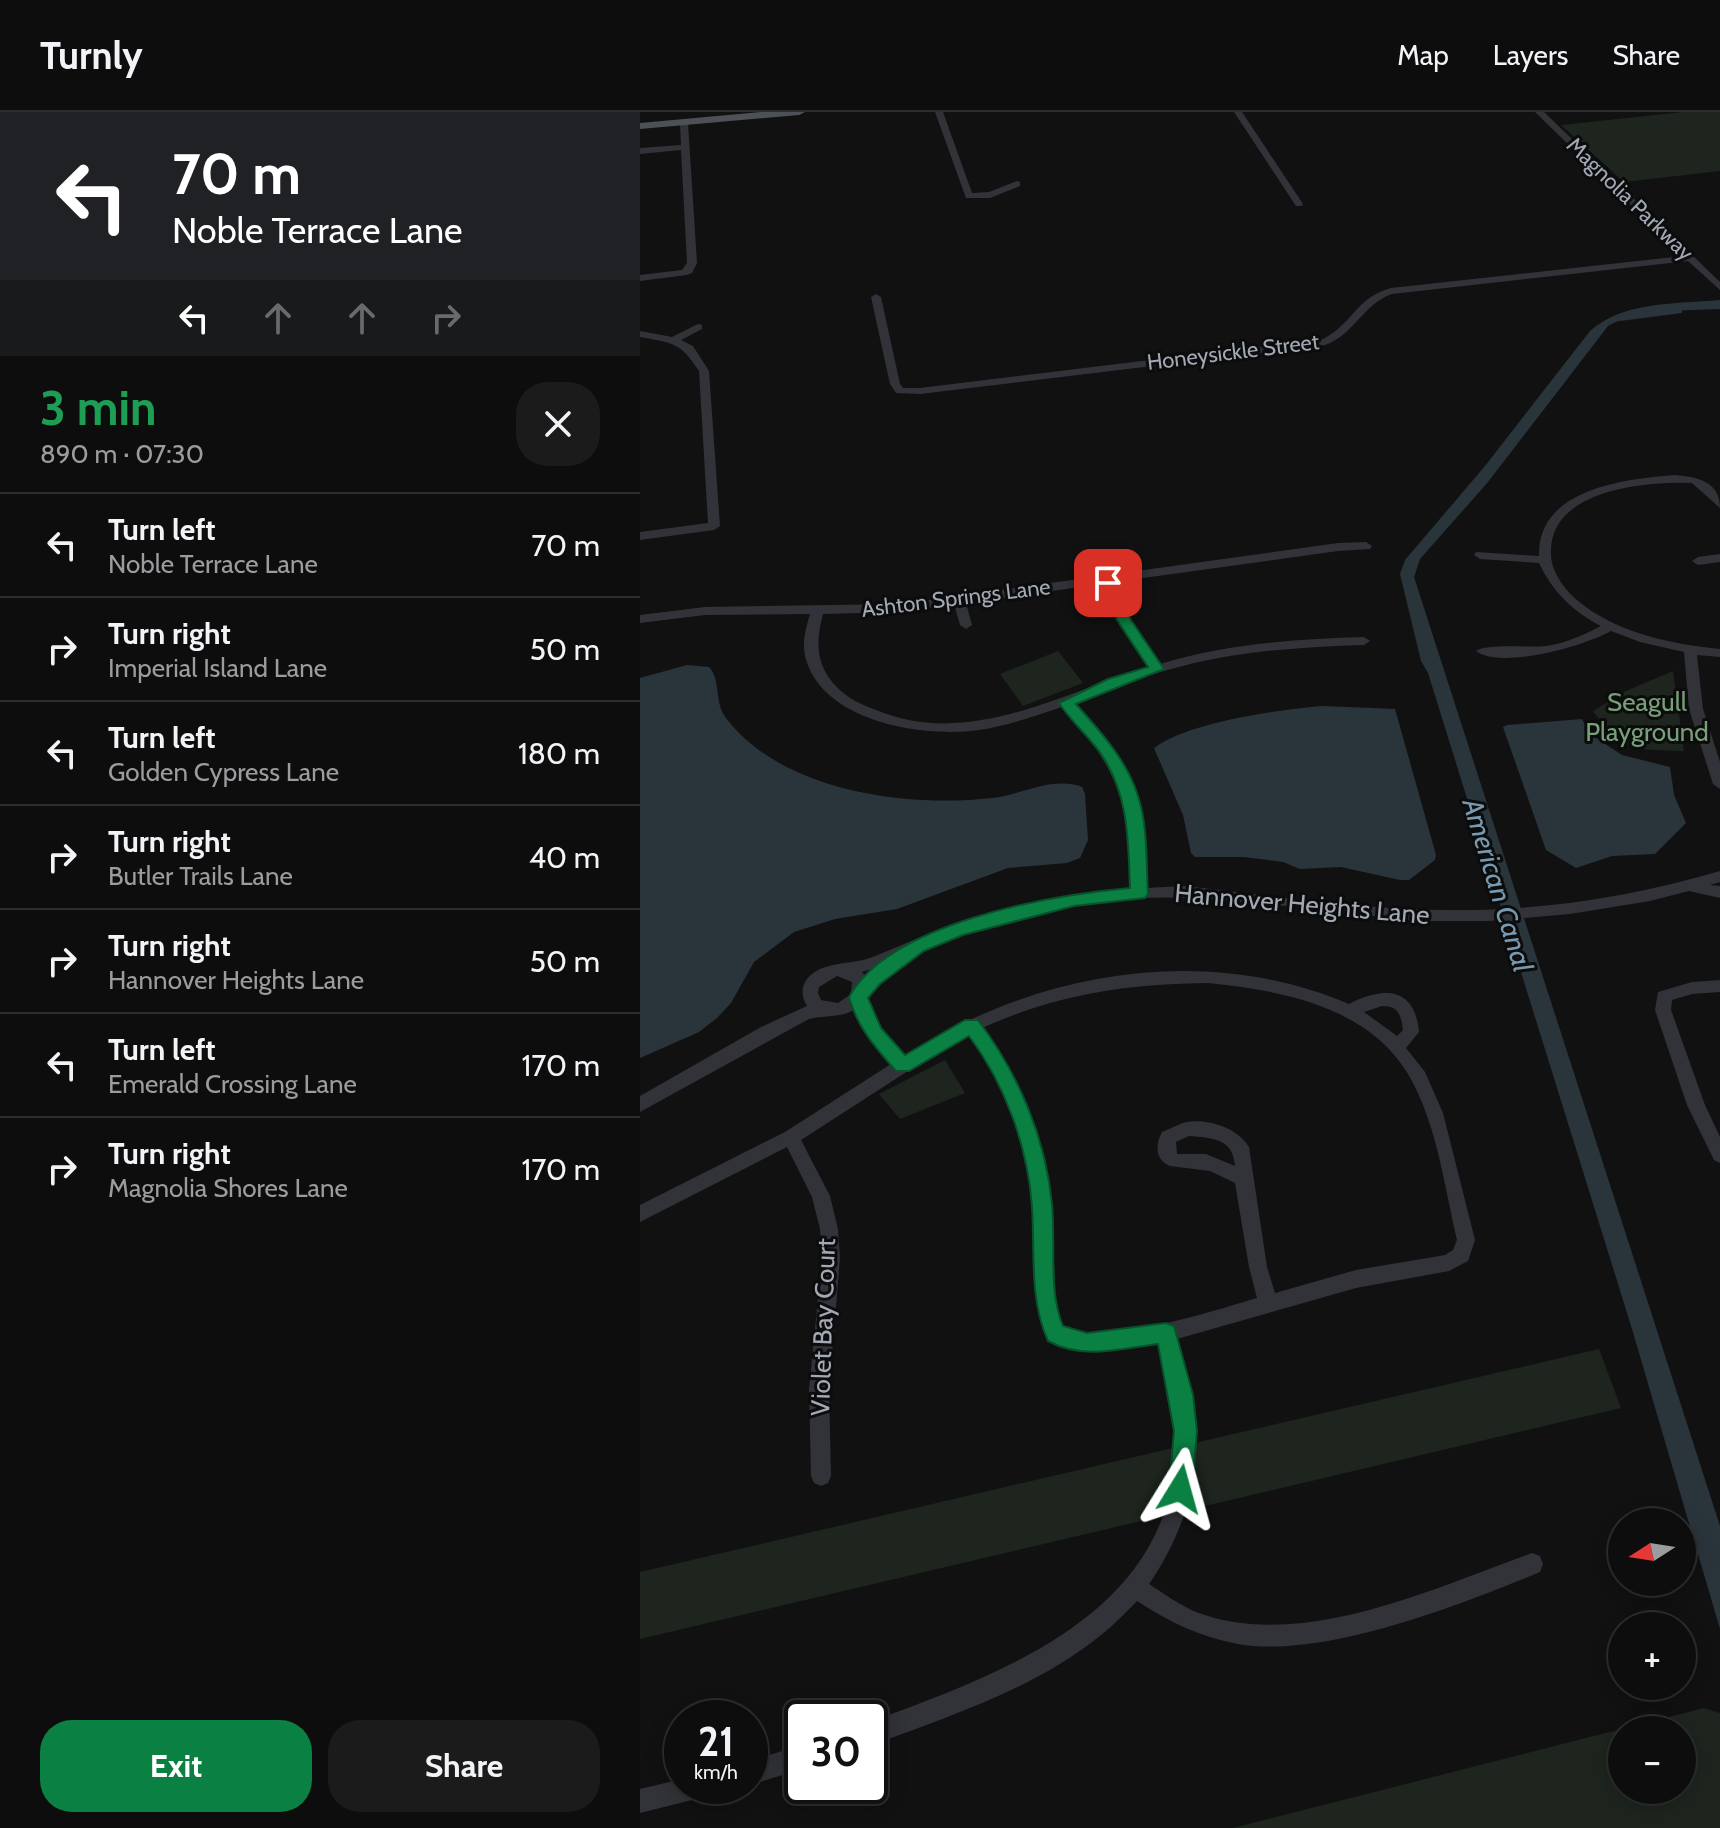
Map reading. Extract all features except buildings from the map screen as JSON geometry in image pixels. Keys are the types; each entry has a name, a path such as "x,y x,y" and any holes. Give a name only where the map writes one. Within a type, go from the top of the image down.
{"main road":[{"path":"640,120 733,112"},
{"path":"640,126 799,112"}],"street":[{"path":"939,112 969,196 990,195 1017,184"},
{"path":"1238,112 1299,204"},
{"name":"Magnolia Parkway","path":"1539,112 1720,287"},
{"path":"640,278 689,271 692,263 684,123"},
{"path":"640,151 685,147"},
{"name":"Honeysickle Street","path":"876,297 895,384 900,391 920,391 1325,342 1346,332 1364,302 1379,294 1690,258"},
{"path":"673,340 698,327"},
{"path":"640,334 673,340 689,348 704,371 714,526 640,536"},
{"path":"1720,504 1705,486 1695,480 1619,485 1586,496 1559,514 1549,527 1544,543 1545,560 1561,589 1581,608 1610,626 1659,644 1690,652 1720,653"},
{"name":"Ashton Springs Lane","path":"640,619 714,609 864,611 1338,547 1366,546"},
{"path":"1480,555 1545,560"},
{"path":"1698,561 1720,558"},
{"path":"1107,580 1124,620 1157,669"},
{"path":"959,600 966,625"},
{"path":"817,610 810,651 829,689 879,718 911,727 978,726 1021,718 1066,703 1113,682 1256,647 1364,641"},
{"path":"1483,651 1549,651 1588,639 1610,626"},
{"path":"1690,652 1696,709 1715,755 1720,784"},
{"path":"1066,703 1106,749 1130,793 1135,819 1139,894"},
{"name":"Hannover Heights Lane","path":"767,1032 820,975 846,971 959,929 1074,900 1183,892 1415,915 1482,914 1587,905 1692,887 1720,876"},
{"name":"Hannover Heights Lane","path":"1692,887 1720,892"},
{"name":"Hannover Heights Lane","path":"640,1105 805,1013 847,1007 918,946"},
{"path":"846,971 859,978 863,1014 874,1033 902,1065"},
{"path":"640,1214 791,1137 902,1065 971,1025 1065,991 1137,979 1171,977 1262,984 1304,991 1351,1011 1396,1047 1419,1077 1430,1101 1466,1240 1461,1255 1449,1263 1356,1279 1166,1333 1087,1343 1055,1334 1048,1317 1042,1204 1034,1158 1010,1085 971,1025"},
{"path":"1720,986 1692,988 1664,996 1663,1010 1696,1105 1720,1155"},
{"path":"810,988 812,1001 874,1033"},
{"path":"1351,1011 1382,997 1406,1008 1411,1019 1411,1032 1396,1047"},
{"name":"Violet Bay Court","path":"791,1137 821,1196 829,1229 831,1258 819,1390 821,1476"},
{"path":"1243,1178 1258,1267 1268,1303"},
{"path":"888,1727 953,1702 1043,1661 1083,1637 1118,1609 1136,1588 1169,1530 1186,1454 1181,1395 1166,1333"},
{"path":"1136,1588 1200,1624 1243,1634 1271,1636 1313,1632 1386,1614 1532,1564"},
{"path":"640,1801 664,1795"}],"green space":[{"path":"1684,112 1720,112 1720,171 1624,182 1561,125"},
{"path":"1058,651 1083,683 1023,706 1000,674"},
{"name":"Seagull Playground","path":"1673,671 1684,751 1632,746 1613,734 1593,711 1626,691"},
{"path":"945,1060 965,1093 900,1119 879,1094"},
{"path":"1599,1349 1621,1408 640,1639 640,1572"},
{"path":"1704,1708 1720,1713 1720,1828 1233,1828 1608,1732 1608,1804 1696,1804 1696,1716 1673,1716"}],"water":[{"name":"American Canal","path":"1720,300 1720,309 1648,313 1608,326 1488,482 1420,559 1414,577 1720,1526 1720,1629 1696,1547 1696,1508 1685,1508 1428,673 1421,661 1400,574 1405,560 1485,466 1590,331 1618,314 1668,304"},
{"path":"687,665 709,667 715,678 722,712 750,743 779,763 847,789 922,800 958,800 992,798 1048,785 1082,787 1088,840 1080,858 1067,863 1008,868 897,909 835,919 794,932 754,962 731,1003 717,1018 699,1032 640,1058 640,678"},
{"path":"1322,706 1395,709 1435,860 1409,880 1400,880 1341,867 1300,869 1283,862 1244,857 1195,857 1191,853 1183,815 1154,748 1169,739 1211,724"},
{"path":"1582,719 1590,734 1622,755 1670,767 1674,795 1686,823 1655,854 1612,856 1576,868 1546,850 1503,727"}],"waterway":[{"name":"American Canal","path":"1620,318 1679,311"}],"route":[{"path":"1108,583 1124,620 1157,669 1113,682 1066,703 1106,749 1130,793 1135,819 1139,894 1074,900 959,929 918,946 861,990 859,997 863,1014 873,1026 874,1033 902,1065 971,1025 985,1043 1010,1085 1034,1158 1042,1204 1048,1317 1055,1334 1087,1343 1166,1333 1186,1431 1180,1489"}]}
